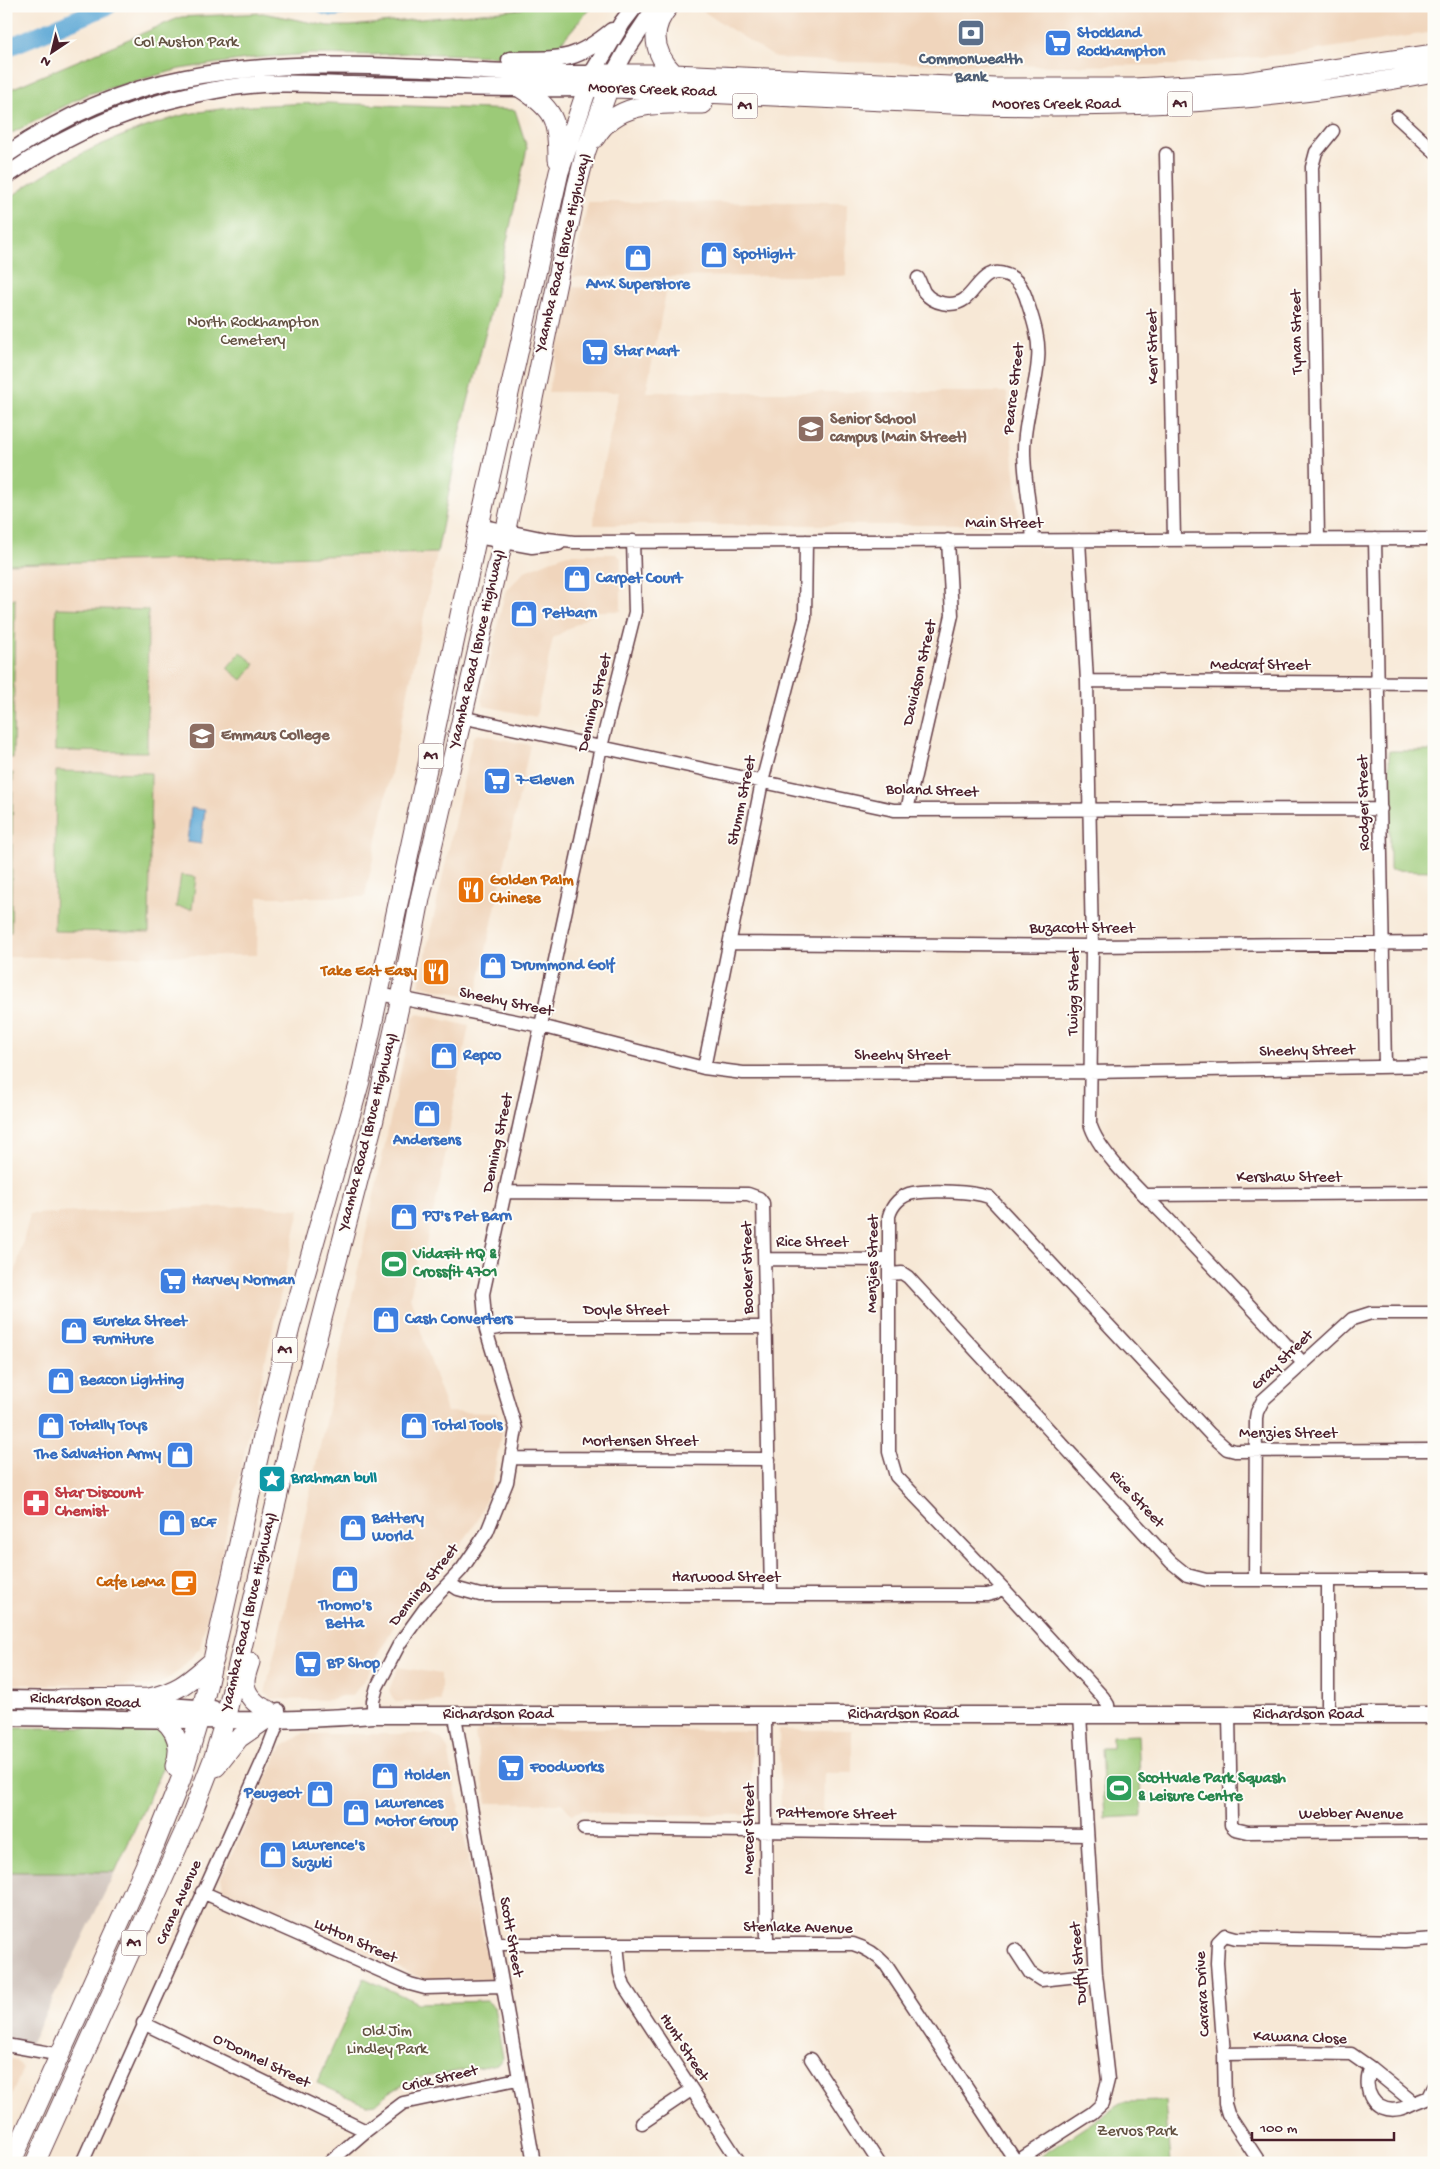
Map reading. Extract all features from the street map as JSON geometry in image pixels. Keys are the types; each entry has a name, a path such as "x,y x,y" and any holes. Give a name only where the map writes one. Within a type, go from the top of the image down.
{"highway":[{"path":"669,6 657,26 656,42 661,60 674,74"},
{"name":"Moores Creek Road","path":"589,81 674,74 996,88 1134,88 1245,82 1434,54"},
{"name":"Moores Creek Road","path":"611,80 924,103 1089,107 1202,103 1313,92 1434,72"},
{"name":"Yaamba Road (Bruce Highway)","path":"35,2163 204,1784 226,1715 296,1418 374,1119 401,998 420,899 504,537 558,268 586,151 611,80"},
{"name":"Yaamba Road (Bruce Highway)","path":"11,2163 155,1844 181,1779 200,1714 214,1660 263,1436 297,1304 360,1082 478,531 559,172 589,81"},
{"path":"519,87 541,102 552,114 558,142 559,172"},
{"name":"A1","path":"586,151 600,130 609,121 622,112 645,105 774,106 924,103"},
{"path":"204,1784 232,1745 249,1729 273,1715 256,1703 249,1694 245,1683 261,1608 262,1588 258,1581"},
{"path":"60,1699 150,1698 162,1695 182,1687 214,1660"},
{"path":"155,1844 157,1817 178,1758 179,1749 177,1737 171,1727 161,1718"}],"main road":[{"path":"589,81 622,23 635,6"},
{"path":"611,80 626,51 656,6"},
{"path":"440,68 511,60 561,60 588,49 622,23"},
{"name":"Moores Creek Road","path":"6,155 52,126 96,105 139,90 185,78 257,68 293,66 440,68 589,81"},
{"name":"Moores Creek Road","path":"6,176 51,147 125,113 180,96 228,87 282,83 519,87 589,81"},
{"name":"Richardson Road","path":"6,1699 60,1699 226,1715 273,1715 320,1710 373,1715 455,1716 1434,1715"},
{"name":"Richardson Road","path":"6,1717 161,1718 200,1714"}],"street":[{"path":"1396,117 1434,151"},
{"name":"Tynan Street","path":"1318,539 1312,167 1316,152 1334,131"},
{"name":"Kerr Street","path":"1166,154 1174,539"},
{"name":"Pearce Street","path":"918,278 925,292 930,297 946,304 956,304 965,299 987,275 995,273 1010,276 1021,287 1026,296 1036,330 1038,350 1036,375 1024,437 1033,540"},
{"name":"Main Street","path":"478,531 504,537 574,542 1434,539"},
{"name":"Rodger Street","path":"1375,539 1385,1067"},
{"name":"Davidson Street","path":"907,810 952,615 948,540"},
{"name":"Twigg Street","path":"1079,540 1087,681 1092,946 1090,1123 1093,1136 1100,1146 1303,1363"},
{"name":"Denning Street","path":"373,1715 373,1701 377,1687 400,1643 426,1607 462,1569 487,1532 502,1498 512,1458 516,1429 486,1330 483,1294 601,747 634,612 633,541"},
{"name":"Stumm Street","path":"704,1068 762,782 805,618 806,541"},
{"name":"Medcraf Street","path":"1087,681 1434,683"},
{"name":"Boland Street","path":"462,717 894,810 1381,809"},
{"name":"Buzacott Street","path":"730,943 1092,946 1434,943"},
{"name":"Sheehy Street","path":"379,994 541,1026 704,1068 743,1072 1090,1072 1434,1066"},
{"name":"Booker Street","path":"505,1192 748,1194 759,1198 763,1204 771,1594"},
{"name":"Menzies Street","path":"1110,1715 1108,1705 1103,1697 896,1476 891,1465 889,1452 890,1274 888,1216 896,1202 912,1193 973,1192 989,1197 1219,1443 1227,1449 1235,1451 1434,1450"},
{"name":"Kershaw Street","path":"1145,1194 1434,1193"},
{"name":"Rice Street","path":"765,1259 889,1260"},
{"name":"Rice Street","path":"890,1274 902,1274 908,1277 1178,1569 1198,1579 1434,1580"},
{"name":"Gray Street","path":"1255,1580 1256,1418 1258,1407 1263,1400 1345,1325 1362,1314 1434,1313"},
{"name":"Doyle Street","path":"486,1330 504,1327 766,1327"},
{"name":"Mortensen Street","path":"512,1458 769,1459"},
{"path":"1328,1580 1328,1715"},
{"name":"Harwood Street","path":"449,1583 458,1590 480,1595 987,1595 995,1593 1002,1587"},
{"name":"Crane Avenue","path":"82,2163 202,1892 273,1715"},
{"name":"Mercer Street","path":"765,1715 767,1944"},
{"name":"Duffy Street","path":"1016,2162 1092,2113 1102,2104 1108,2080 1096,1974 1080,1715"},
{"name":"Webber Avenue","path":"1229,1715 1231,1825 1235,1829 1248,1832 1434,1830"},
{"name":"Scott Street","path":"455,1716 496,1944 517,2079 534,2163"},
{"name":"Pattemore Street","path":"584,1829 1087,1835"},
{"name":"Lutton Street","path":"202,1892 410,1984 426,1988 502,1986"},
{"name":"Carara Drive","path":"1260,2163 1228,2114 1226,2104 1217,1963 1218,1942 1225,1935 1236,1938 1434,1940"},
{"name":"Stenlake Avenue","path":"496,1944 853,1944 866,1947 878,1957 1016,2162"},
{"name":"Hunt Street","path":"617,1944 620,1972 624,1986 740,2163"},
{"path":"1015,1950 1030,1973 1041,1980 1096,1974"},
{"name":"O'Donnel Street","path":"143,2023 366,2131"},
{"path":"6,2045 50,2053 59,2057"},
{"name":"Kawana Close","path":"1224,2054 1350,2054 1371,2068 1414,2103"},
{"path":"810,2059 879,2163"},
{"path":"1371,2068 1368,2074 1369,2095 1374,2103 1394,2110 1429,2097 1434,2087"},
{"name":"Crick Street","path":"329,2163 366,2131 403,2103 517,2079"},
{"path":"642,2123 691,2090"}],"shaded area":[{"name":"Stockland Rockhampton","path":"695,6 1434,6 1434,32 1291,54 1176,65 1050,66 842,62 776,58"},
{"path":"588,202 847,203 846,276 572,277"},
{"name":"Senior School campus (Main Street)","path":"570,287 660,290 666,293 646,392 1007,392 1020,525 594,525 595,504 619,392 548,392"},
{"name":"Emmaus College","path":"437,553 365,897 258,897 257,955 6,957 6,564"},
{"path":"567,554 616,554 621,558 621,611 598,611 553,638 536,717 484,706 481,700 505,592 525,571"},
{"path":"478,734 530,745 476,998 419,985 473,737"},
{"path":"418,1014 469,1026 441,1179 423,1257 418,1257 410,1297 447,1412 497,1413 502,1428 493,1481 478,1520 453,1556 419,1590 400,1615 365,1679 352,1696 341,1696 330,1700 271,1699 265,1693 285,1609 412,1018"},
{"path":"251,1206 300,1209 200,1648 179,1671 158,1686 6,1684 6,1309 30,1214"},
{"path":"398,1667 441,1674 441,1701 396,1702 389,1690"},
{"path":"589,1728 752,1731 751,1815 607,1814 584,1810 571,1814 562,1803 487,1803 475,1734 480,1729"},
{"path":"779,1730 852,1730 852,1773 824,1773 823,1815 786,1815 781,1810"},
{"name":"Lawrences Motor Group","path":"303,1734 430,1734 441,1738 448,1749 491,1980 423,1979 224,1889 221,1878 281,1747"},
{"path":"6,1872 115,1872 31,2043 6,2038"},
{"path":"6,2058 16,2060 23,2068 6,2109"}],"green space":[{"name":"Col Auston Park","path":"525,6 592,6 548,58 411,53 369,55 311,54 253,58 180,69 88,94 6,136 6,91 181,17 263,13 328,26 351,26 522,9"},
{"name":"North Rockhampton Cemetery","path":"329,103 515,110 527,148 496,292 461,429 437,553 6,564 6,201 23,188 77,156 135,131 180,116 241,107"},
{"path":"6,599 15,599 13,758 6,758"},
{"path":"56,608 148,610 147,752 55,751"},
{"path":"241,652 255,664 242,680 227,668"},
{"path":"1389,751 1434,751 1434,871 1390,870"},
{"path":"56,771 151,773 149,932 54,931"},
{"path":"6,773 13,773 11,932 6,932"},
{"path":"181,875 196,877 192,909 176,907"},
{"path":"6,1728 157,1728 167,1735 172,1747 115,1872 6,1872"},
{"path":"1138,1735 1142,1816 1105,1818 1101,1748 1112,1748 1112,1736"},
{"name":"Old Jim Lindley Park","path":"364,1978 418,2003 487,2001 494,2007 503,2058 498,2064 419,2078 389,2092 376,2104 366,2105 317,2083"},
{"name":"Zervos Park","path":"1165,2101 1170,2163 1038,2163 1038,2158 1123,2102"}],"water":[{"path":"191,808 205,810 201,844 187,842"}],"waterway":[{"path":"6,48 108,6"},
{"path":"325,6 334,8 344,6"}],"place":[{"name":"Commonwealth Bank","path":"971,33"},
{"name":"Stockland Rockhampton","path":"1058,43"},
{"name":"Spotlight","path":"714,255"},
{"name":"AMX Superstore","path":"638,258"},
{"name":"Star Mart","path":"595,352"},
{"name":"Senior School campus (Main Street)","path":"811,429"},
{"name":"Carpet Court","path":"577,579"},
{"name":"Petbarn","path":"524,614"},
{"name":"Emmaus College","path":"202,736"},
{"name":"7-Eleven","path":"497,781"},
{"name":"Golden Palm Chinese","path":"471,890"},
{"name":"Drummond Golf","path":"493,966"},
{"name":"Take Eat Easy","path":"436,972"},
{"name":"Repco","path":"444,1056"},
{"name":"Andersens","path":"427,1114"},
{"name":"PJ's Pet Barn","path":"404,1217"},
{"name":"VidaFit HQ & Crossfit 4701","path":"394,1264"},
{"name":"Harvey Norman","path":"173,1281"},
{"name":"Cash Converters","path":"386,1320"},
{"name":"Eureka Street Furniture","path":"74,1331"},
{"name":"Beacon Lighting","path":"61,1381"},
{"name":"Totally Toys","path":"51,1426"},
{"name":"Total Tools","path":"414,1426"},
{"name":"The Salvation Army","path":"180,1455"},
{"name":"Brahman bull","path":"272,1479"},
{"name":"Star Discount Chemist","path":"36,1503"},
{"name":"BCF","path":"172,1523"},
{"name":"Battery World","path":"353,1528"},
{"name":"Thomo's Betta","path":"345,1579"},
{"name":"Cafe LeMa","path":"184,1583"},
{"name":"BP Shop","path":"308,1664"},
{"name":"Foodworks","path":"511,1768"},
{"name":"Holden","path":"385,1776"},
{"name":"Scottvale Park Squash & Leisure Centre","path":"1119,1788"},
{"name":"Peugeot","path":"320,1794"},
{"name":"Lawrences Motor Group","path":"356,1813"},
{"name":"Lawrence's Suzuki","path":"273,1855"}]}
